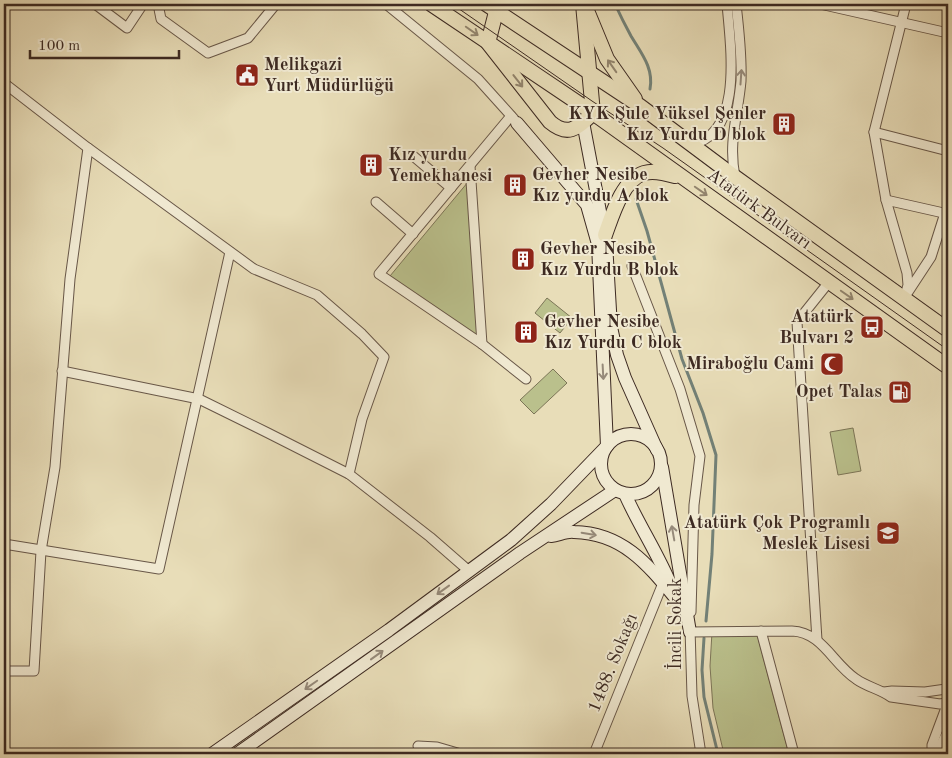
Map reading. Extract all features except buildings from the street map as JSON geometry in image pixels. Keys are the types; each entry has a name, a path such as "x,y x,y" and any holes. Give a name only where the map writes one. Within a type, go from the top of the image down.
{"main road":[{"name":"Atatürk Bulvarı","path":"432,4 546,82 588,118 683,178 948,367"},
{"path":"493,6 488,43 550,122 560,129 570,130 578,127 588,118 590,73 584,4"},
{"path":"584,4 607,59 640,106"},
{"name":"Atatürk Bulvarı","path":"493,6 640,106 735,177 948,330"},
{"path":"605,235 619,197 629,184 643,173 661,172 683,178"}],"street":[{"path":"95,4 127,28 143,4"},
{"path":"158,4 161,19 208,52 248,38 276,4"},
{"path":"386,4 478,79 587,205 598,244 607,446 602,454 600,464 602,475 608,484 620,492 656,553 690,632"},
{"path":"690,144 710,137 718,128 725,113 730,90 731,64 727,4"},
{"path":"735,177 731,145 741,65 736,4"},
{"path":"820,4 948,33"},
{"path":"904,299 908,285 907,273 886,200 874,132 906,4"},
{"path":"4,84 254,269 317,295 362,334 384,357 362,419 348,474"},
{"path":"588,118 605,235 611,328 625,378 659,455 690,632"},
{"path":"514,119 470,166 379,274 482,344 526,379"},
{"path":"874,132 948,150"},
{"path":"4,671 34,671 41,551 55,467 70,278 88,148"},
{"path":"412,155 451,188"},
{"path":"470,166 482,344"},
{"path":"886,200 947,214 931,257 904,299"},
{"path":"376,202 412,234"},
{"path":"4,544 158,569 230,252"},
{"name":"İncili Sokak","path":"632,266 680,388 700,456 694,504 690,632 692,696 701,754"},
{"path":"818,640 797,322 829,282"},
{"path":"62,371 198,399 348,474 430,537 469,571"},
{"path":"212,754 389,630 517,534 615,439 625,435 634,435 644,437 651,443 659,455 660,469 658,478 652,486 636,494 620,492 520,552 237,754"},
{"path":"542,539 573,531 613,539 632,551 678,601"},
{"name":"1488. Sokağı","path":"594,754 663,583"},
{"path":"761,631 794,754"},
{"path":"690,632 799,632 818,640 849,674 865,685 884,692 891,697 947,705"},
{"path":"884,692 925,692 947,687 944,698 947,705 932,745 932,754"},
{"path":"932,754 940,748 948,731"},
{"path":"418,746 437,746 461,754"}],"green space":[{"path":"468,182 480,339 390,276"},
{"path":"547,298 572,318 560,333 535,313"},
{"path":"553,369 567,383 534,414 520,400"},
{"path":"853,428 861,471 838,475 830,432"},
{"path":"712,632 757,634 789,754 724,754 713,708 710,666"}],"waterway":[{"path":"615,4 646,61 650,74 650,89"},
{"path":"636,199 647,231 682,359 703,413 716,455 712,554 706,621"},
{"path":"704,638 702,670 704,697 718,754"}],"tram line":[{"path":"452,4 663,148 948,350"}],"place":[{"name":"Melikgazi Yurt Müdürlüğü","path":"247,75"},
{"name":"KYK Şule Yüksel Şenler Kız Yurdu D blok","path":"784,124"},
{"name":"Kız yurdu Yemekhanesi","path":"371,165"},
{"name":"Gevher Nesibe Kız yurdu A blok","path":"515,185"},
{"name":"Gevher Nesibe Kız Yurdu B blok","path":"523,259"},
{"name":"Atatürk Bulvarı 2","path":"872,327"},
{"name":"Gevher Nesibe Kız Yurdu C blok","path":"526,332"},
{"name":"Miraboğlu Cami","path":"832,364"},
{"name":"Opet Talas","path":"900,392"},
{"name":"Atatürk Çok Programlı Meslek Lisesi","path":"888,533"}]}
